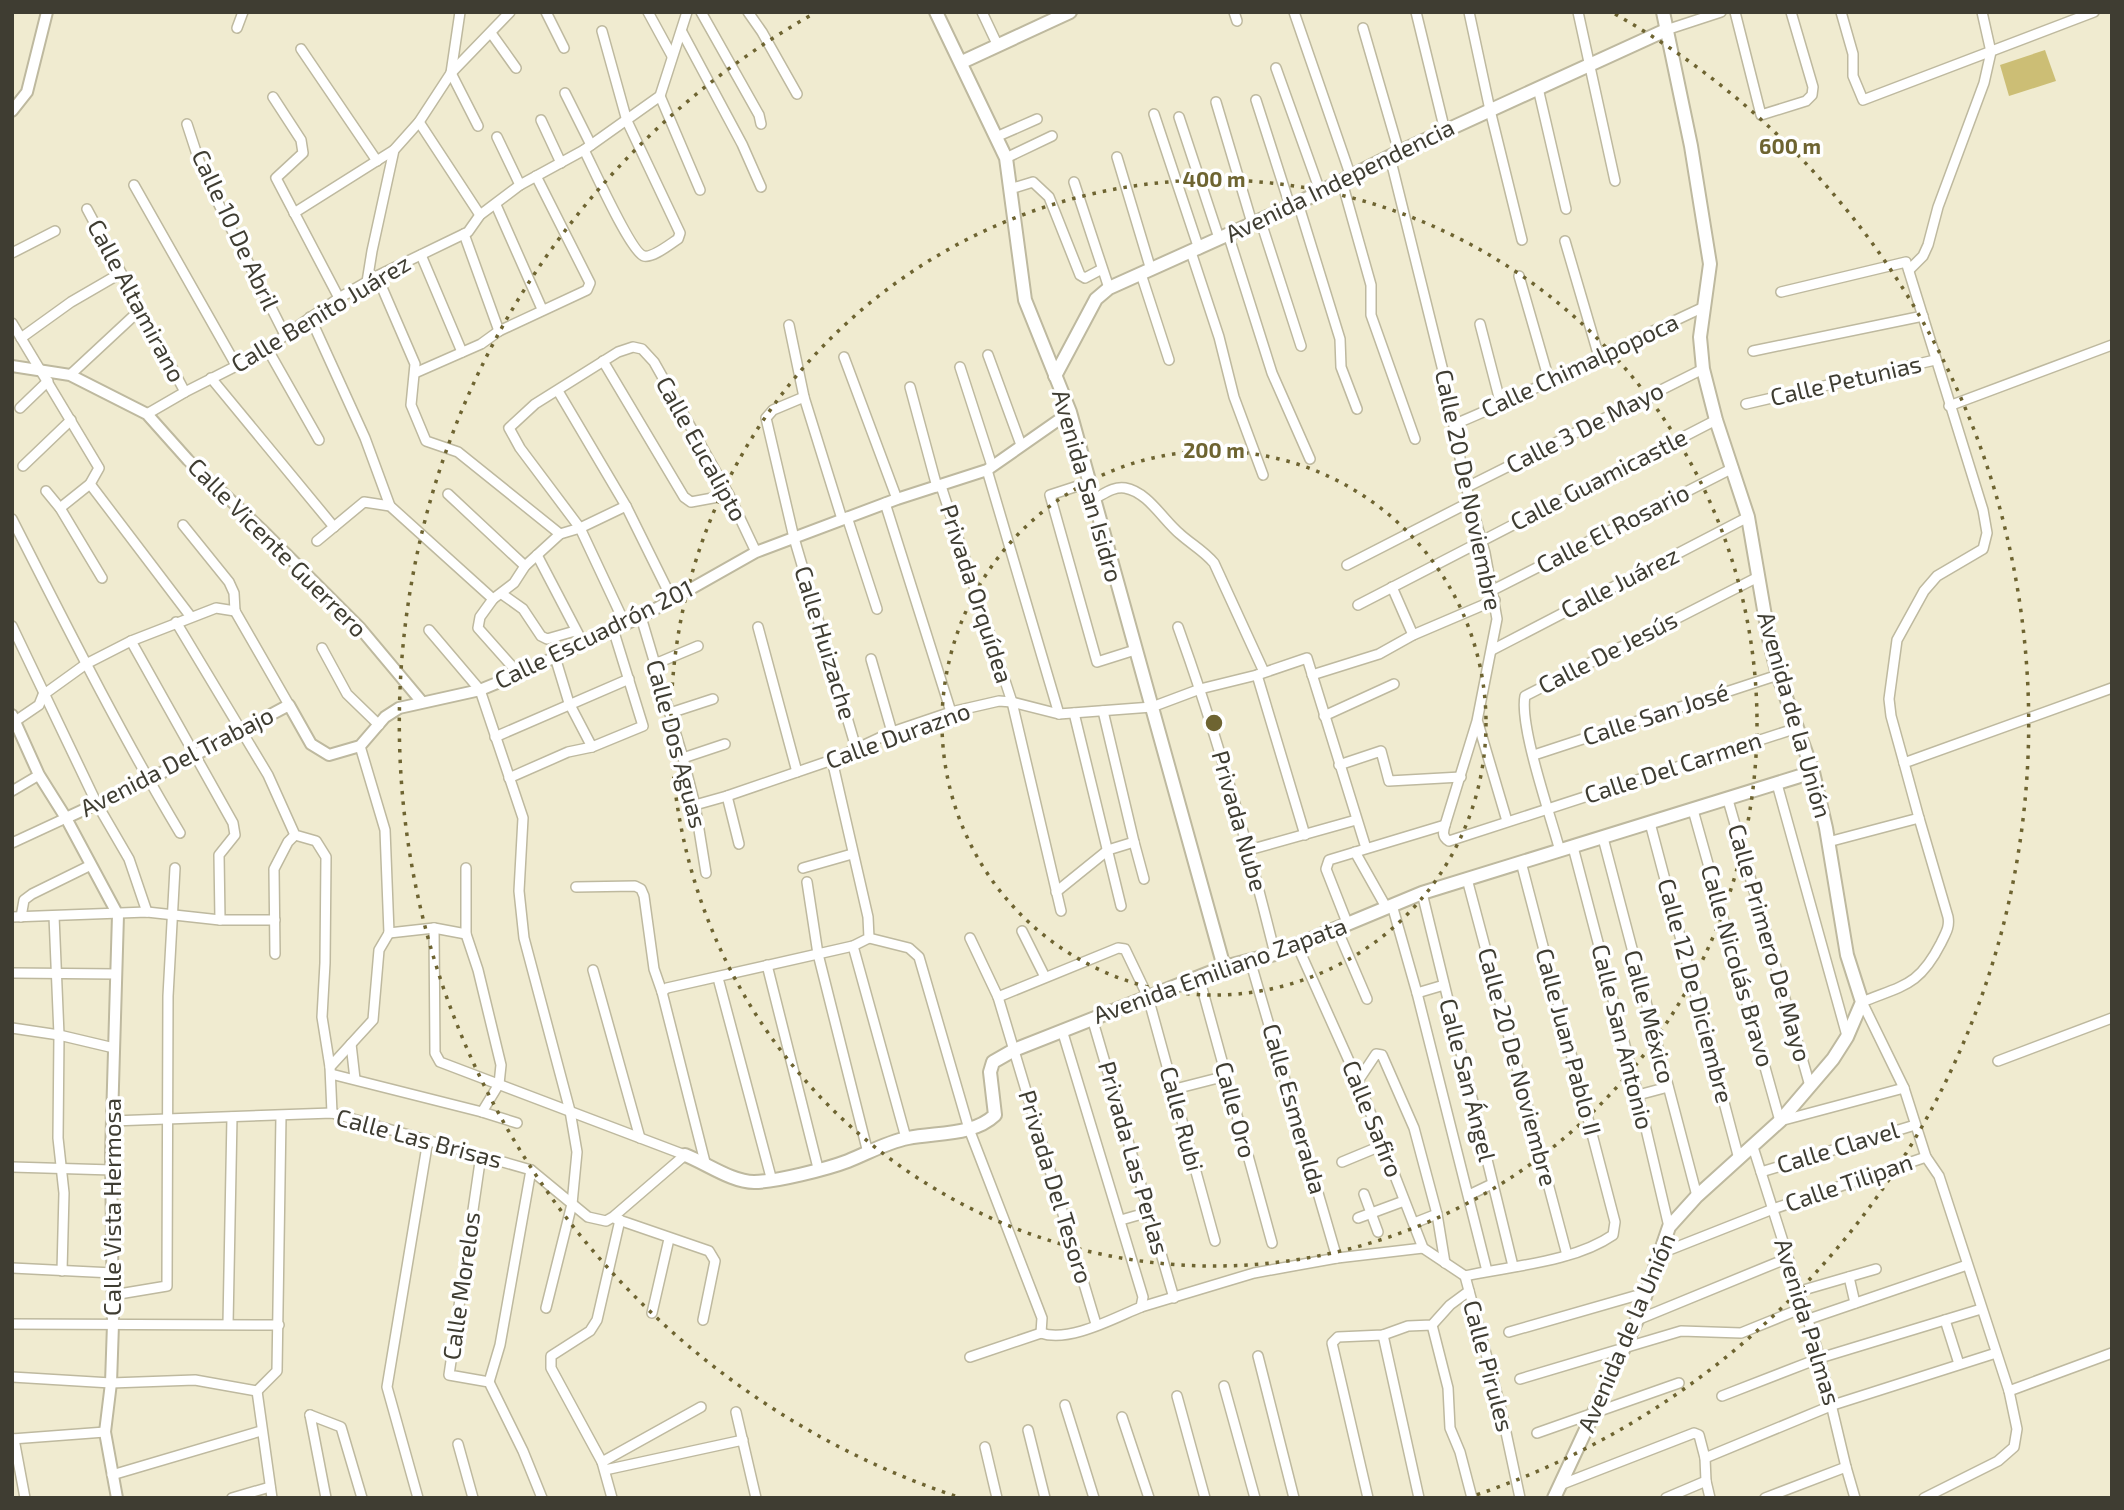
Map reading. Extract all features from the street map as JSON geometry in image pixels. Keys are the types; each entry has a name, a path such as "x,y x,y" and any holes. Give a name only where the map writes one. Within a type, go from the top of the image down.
{"main road":[{"name":"Avenida San Isidro","path":"936,12 1006,158 1025,300 1070,412 1224,967"},
{"name":"Avenida de la Unión","path":"1663,12 1710,264 1700,337 1703,369 1716,420 1748,517 1778,675 1813,772 1847,955 1862,1002"},
{"path":"962,62 1062,14"},
{"name":"Avenida Independencia","path":"1055,376 1096,299 1109,288 1666,30"},
{"name":"Avenida Emiliano Zapata","path":"685,1155 705,1162 730,1177 751,1182 772,1181 844,1162 906,1138 969,1129 986,1123 995,1115 990,1072 993,1062 1014,1050 1224,967 1275,954 1422,893 1813,772"},
{"path":"1847,1038 1862,1002"},
{"name":"Avenida de la Unión","path":"1554,1498 1637,1320 1669,1227 1697,1196 1780,1122 1833,1059 1847,1038"}],"street":[{"path":"12,111 27,92 47,12"},
{"path":"237,28 243,12"},
{"path":"460,12 451,73 478,126"},
{"path":"294,213 394,150 419,122 451,73 510,12"},
{"path":"546,12 564,48"},
{"path":"648,12 672,56"},
{"path":"687,12 660,96 700,190"},
{"path":"701,12 759,115 761,124"},
{"path":"748,12 797,94"},
{"path":"982,12 998,46"},
{"path":"1294,12 1346,179 1371,285 1371,315 1415,439"},
{"path":"1416,12 1445,131"},
{"path":"1469,12 1522,240"},
{"path":"1578,12 1615,181"},
{"path":"1666,30 1721,12"},
{"path":"1735,12 1761,115 1806,101 1812,95 1813,87 1791,12"},
{"path":"1841,12 1853,54 1853,76 1863,100 2094,12"},
{"path":"1909,270 1923,256 1928,245 1938,207 1984,83 1991,52 1982,12"},
{"name":"Calle 20 De Noviembre","path":"1363,28 1455,424 1470,502 1482,541 1497,619 1477,721 1445,825"},
{"path":"565,93 622,228 639,253 650,255 678,239 680,233 627,121 602,31"},
{"path":"682,32 761,187"},
{"path":"491,33 516,68"},
{"path":"301,49 377,161"},
{"path":"1276,68 1320,191"},
{"path":"1538,88 1566,209"},
{"name":"Calle Benito Juárez","path":"147,414 268,350 310,317 377,276 468,232 480,215 520,185 588,148 660,96"},
{"path":"273,97 301,140 303,153 276,178 339,298"},
{"path":"1256,100 1340,339 1341,367 1357,409"},
{"path":"1216,102 1301,346"},
{"path":"1154,114 1195,250 1234,397 1263,475"},
{"path":"1179,117 1272,373 1310,460"},
{"path":"996,137 1037,119"},
{"path":"541,120 561,163"},
{"path":"419,122 480,215"},
{"name":"Calle 10 De Abril","path":"187,124 203,173 285,335"},
{"path":"1006,158 1052,136"},
{"path":"497,137 520,185"},
{"path":"367,282 394,150"},
{"path":"1117,157 1169,360"},
{"path":"415,373 481,344 499,331 542,309 587,290 590,282 536,176"},
{"path":"1010,189 1033,182 1049,197 1080,275 1085,278 1102,270"},
{"path":"1074,182 1109,288"},
{"path":"134,185 236,365"},
{"path":"496,205 542,309"},
{"name":"Calle Altamirano","path":"87,209 185,392"},
{"path":"12,253 55,230"},
{"path":"464,234 499,331"},
{"path":"1565,241 1599,357"},
{"path":"421,255 463,352"},
{"path":"1782,292 1906,262 1935,360"},
{"path":"21,338 71,302 121,273"},
{"path":"377,276 415,364 411,405 426,441 458,452 560,534"},
{"path":"1519,276 1549,380"},
{"name":"Calle Chimalpopoca","path":"1455,424 1502,405 1704,307"},
{"path":"70,375 141,309"},
{"path":"1753,351 1923,316"},
{"path":"310,317 365,438 390,506 498,596 523,609 541,636 547,639 575,631"},
{"path":"12,323 99,468 90,484 60,508"},
{"path":"1480,324 1502,405"},
{"path":"789,325 804,397 877,609"},
{"path":"1949,406 2112,345"},
{"name":"Calle Eucalipto","path":"603,361 633,347 642,349 654,362 729,495 756,552"},
{"path":"268,350 319,440"},
{"path":"988,355 1021,445"},
{"path":"844,357 897,499"},
{"name":"Calle Petunias","path":"1746,404 1935,360 1983,510 1986,541 1983,549 1937,576 1924,591 1897,640 1889,699 1904,763"},
{"path":"625,624 580,528 520,448 509,428 535,404 603,361 684,497 691,502 729,495"},
{"name":"Calle Vicente Guerrero","path":"12,366 70,375 147,414 188,460 261,528 360,628 422,702"},
{"path":"960,367 1059,714"},
{"name":"Calle 3 De Mayo","path":"1467,487 1703,369"},
{"path":"211,379 334,527"},
{"path":"19,408 48,381"},
{"name":"Privada Orquídea","path":"910,387 939,487 1012,702 1061,911"},
{"path":"558,391 626,506 672,599"},
{"name":"Calle Huizache","path":"804,397 773,410 766,418 794,538 856,748"},
{"name":"Calle Escuadrón 201","path":"360,746 399,708 480,690 640,617 756,552 885,503 990,468 1070,412"},
{"path":"23,466 71,420"},
{"name":"Calle Guamicastle","path":"1482,541 1716,420"},
{"name":"Calle El Rosario","path":"1312,675 1379,654 1733,468"},
{"path":"1090,482 1050,495 1097,662 1135,650"},
{"path":"90,484 191,617"},
{"path":"1094,499 1114,489 1129,488 1151,503 1177,532 1207,554 1214,563 1261,673 1305,835"},
{"path":"46,491 60,508 102,578"},
{"path":"448,494 525,566"},
{"path":"317,541 364,502 390,506"},
{"path":"1347,565 1470,502"},
{"path":"885,503 951,712"},
{"path":"519,674 478,628 480,617 498,596 514,583 525,566 560,534 580,528 626,506"},
{"name":"Calle Juárez","path":"1492,650 1748,517"},
{"path":"12,519 148,780 180,833"},
{"path":"183,526 229,582 234,593 235,611 310,744 329,755 360,746 385,830 388,933 379,950 373,1020 331,1071"},
{"path":"1359,605 1482,541"},
{"path":"537,555 583,643"},
{"name":"Calle De Jesús","path":"1566,849 1549,808 1534,755 1523,706 1525,696 1758,577"},
{"path":"1392,587 1413,635"},
{"path":"118,915 66,818 39,775 13,718 38,705 43,695 86,664 131,641 216,608 235,611"},
{"name":"Calle Dos Aguas","path":"640,617 683,758 695,805 706,873"},
{"path":"176,622 268,775 295,835 316,841 326,857 325,963 321,1017 331,1071 332,1114"},
{"path":"12,626 97,804 129,859 147,912"},
{"path":"758,627 797,772"},
{"name":"Privada Nube","path":"1178,627 1249,850 1275,954"},
{"path":"509,778 568,752 592,747 643,726 613,629"},
{"path":"429,631 480,690 523,818 519,891 524,938 570,1111 577,1152 572,1204 546,1308"},
{"path":"131,641 233,823 235,835 219,855 220,920"},
{"path":"655,664 698,646"},
{"path":"322,648 347,694 379,725"},
{"path":"555,657 569,703 592,747"},
{"name":"Calle Durazno","path":"695,805 832,760 892,732 951,712 999,701 1059,714 1152,707 1307,658 1312,675"},
{"path":"871,659 892,732"},
{"path":"1312,675 1366,848"},
{"name":"Calle San José","path":"1534,755 1778,675"},
{"path":"495,737 629,679"},
{"path":"1324,716 1394,684"},
{"path":"1924,1498 1998,1461 2014,1447 2017,1429 2009,1391 1939,1176 1926,1157 1904,1088 1862,1002 1903,986 1921,975 1948,930 1948,917 1904,763 2112,688"},
{"path":"670,713 713,699"},
{"name":"Avenida Del Trabajo","path":"66,818 148,780 289,705"},
{"path":"1103,711 1144,878"},
{"path":"1074,713 1121,906"},
{"path":"1367,999 1342,927 1326,869 1329,860 1445,825 1443,834 1449,841 1507,821 1477,721"},
{"name":"Calle Del Carmen","path":"1507,821 1797,728"},
{"path":"683,758 725,744"},
{"path":"1339,765 1381,751 1389,781 1461,777"},
{"path":"832,760 868,917 869,938"},
{"path":"12,791 39,775"},
{"path":"1777,784 1847,1038"},
{"path":"727,796 739,844"},
{"name":"Calle Primero De Mayo","path":"1728,800 1810,1086"},
{"name":"Calle Nicolás Bravo","path":"1693,810 1780,1122"},
{"path":"12,843 66,818"},
{"path":"1828,842 1919,818"},
{"path":"1249,850 1356,820"},
{"name":"Calle 12 De Diciembre","path":"1650,823 1739,1159"},
{"path":"275,954 275,869 295,835"},
{"name":"Calle México","path":"1603,838 1697,1196"},
{"path":"1056,892 1108,850 1134,842"},
{"name":"Calle San Antonio","path":"1566,849 1637,1095 1669,1227"},
{"path":"1354,852 1389,906 1417,993 1487,1271"},
{"path":"803,868 852,854"},
{"name":"Calle Juan Pablo II","path":"1521,862 1615,1222"},
{"path":"91,865 32,894 24,900 17,917 147,912 220,920 275,920"},
{"path":"113,1295 167,1286 168,1119 175,868"},
{"path":"466,868 466,934 478,970 501,1065 499,1084 482,1112"},
{"name":"Calle 20 De Noviembre","path":"1467,879 1567,1255"},
{"path":"807,882 818,954 868,1153"},
{"path":"576,887 635,886 641,889 654,969 705,1162"},
{"name":"Calle San Ángel","path":"1422,893 1513,1266"},
{"name":"Calle Vista Hermosa","path":"117,1498 105,1432 111,1383 113,1324 112,1121 118,915"},
{"path":"54,916 59,1035 58,1138 64,1193 62,1271"},
{"path":"388,933 434,928 466,934"},
{"path":"434,928 435,1053 440,1062 685,1155 616,1219 597,1321 590,1331 551,1356 551,1368 603,1466 611,1498"},
{"path":"998,997 1045,977 1022,931"},
{"path":"662,992 667,988 853,946 869,938 909,948 919,957 969,1129 1042,1318 1041,1334"},
{"name":"Privada Del Tesoro","path":"970,938 998,997 1096,1324"},
{"name":"Calle Safiro","path":"1297,945 1358,1081 1423,1248"},
{"path":"853,946 906,1138"},
{"name":"Calle Rubi","path":"1045,977 1118,948 1125,950 1148,997 1215,1241"},
{"name":"Calle Esmeralda","path":"1250,960 1337,1258"},
{"path":"767,965 818,1168"},
{"path":"593,970 640,1138"},
{"path":"12,973 116,974"},
{"name":"Calle Oro","path":"1199,977 1272,1243"},
{"path":"718,978 772,1181"},
{"path":"1417,993 1444,985"},
{"name":"Privada Las Perlas","path":"1092,1018 1174,1298"},
{"path":"1998,1061 2112,1018"},
{"path":"12,1028 59,1035 114,1048"},
{"path":"1062,1030 1142,1288 1141,1307"},
{"path":"351,1044 355,1079"},
{"path":"1358,1081 1373,1057 1376,1054 1382,1055 1413,1128 1437,1214 1445,1263"},
{"path":"331,1071 517,1123"},
{"path":"1175,1089 1226,1076"},
{"path":"1637,1095 1668,1087"},
{"path":"1780,1122 1904,1088"},
{"name":"Calle Las Brisas","path":"112,1121 332,1114 531,1170 588,1217 606,1221 616,1219 709,1251 715,1261 702,1320"},
{"path":"257,1391 277,1371 281,1116"},
{"path":"228,1324 232,1117"},
{"name":"Calle Clavel","path":"1761,1172 1915,1125"},
{"path":"418,1498 387,1387 428,1140"},
{"path":"1342,1162 1383,1145"},
{"name":"Avenida Palmas","path":"1753,1147 1809,1319 1855,1498"},
{"name":"Calle Morelos","path":"481,1155 449,1376 489,1382 523,1451 542,1498"},
{"name":"Calle Tilipan","path":"1659,1254 1773,1209 1926,1157"},
{"path":"12,1167 112,1170"},
{"path":"489,1382 500,1345 531,1170"},
{"path":"1469,1195 1492,1184"},
{"path":"1364,1194 1378,1232"},
{"path":"1358,1219 1404,1201"},
{"path":"1121,1220 1149,1212"},
{"path":"1414,1223 1437,1214"},
{"name":"Calle Pirules","path":"1520,1498 1501,1409 1465,1276 1567,1255 1613,1235 1615,1222"},
{"path":"652,1313 669,1239"},
{"path":"970,1357 1041,1334 1054,1338 1141,1307 1254,1273 1337,1258 1423,1248 1465,1276"},
{"path":"1637,1320 1788,1258"},
{"path":"1809,1319 1967,1265"},
{"path":"12,1268 113,1273"},
{"path":"1800,1292 1876,1269"},
{"path":"1849,1278 1856,1303"},
{"path":"1368,1498 1332,1346 1334,1340 1383,1335 1408,1326 1432,1325 1469,1291"},
{"path":"1510,1332 1645,1293"},
{"path":"1520,1379 1681,1331 1741,1333 1805,1307"},
{"path":"1721,1396 1820,1358 1981,1309"},
{"path":"1945,1320 1959,1364"},
{"path":"12,1324 279,1325"},
{"path":"1432,1325 1448,1388 1450,1428 1460,1452 1472,1498"},
{"path":"1383,1335 1419,1498"},
{"path":"1705,1458 1832,1405 1996,1353"},
{"path":"2009,1391 2112,1353"},
{"path":"1258,1356 1294,1498"},
{"path":"12,1377 111,1383 195,1380 257,1391"},
{"path":"1537,1433 1679,1384"},
{"path":"1224,1386 1255,1498"},
{"path":"257,1391 272,1498"},
{"path":"1177,1396 1205,1498"},
{"path":"1065,1405 1094,1498"},
{"path":"603,1466 701,1407"},
{"path":"736,1412 755,1498"},
{"path":"326,1498 310,1415 341,1426 362,1498"},
{"path":"1122,1417 1149,1498"},
{"path":"1028,1430 1045,1498"},
{"path":"112,1475 261,1431"},
{"path":"25,1498 13,1439 105,1432"},
{"path":"1560,1485 1694,1433 1699,1435 1705,1458 1710,1498"},
{"path":"603,1466 743,1440"},
{"path":"458,1444 473,1498"},
{"path":"985,1447 997,1498"},
{"path":"1765,1498 1846,1467"},
{"path":"1666,1498 1706,1481"},
{"path":"232,1498 270,1487"}],"shaded area":[{"path":"2045,50 2056,81 2009,96 2000,65"}]}
